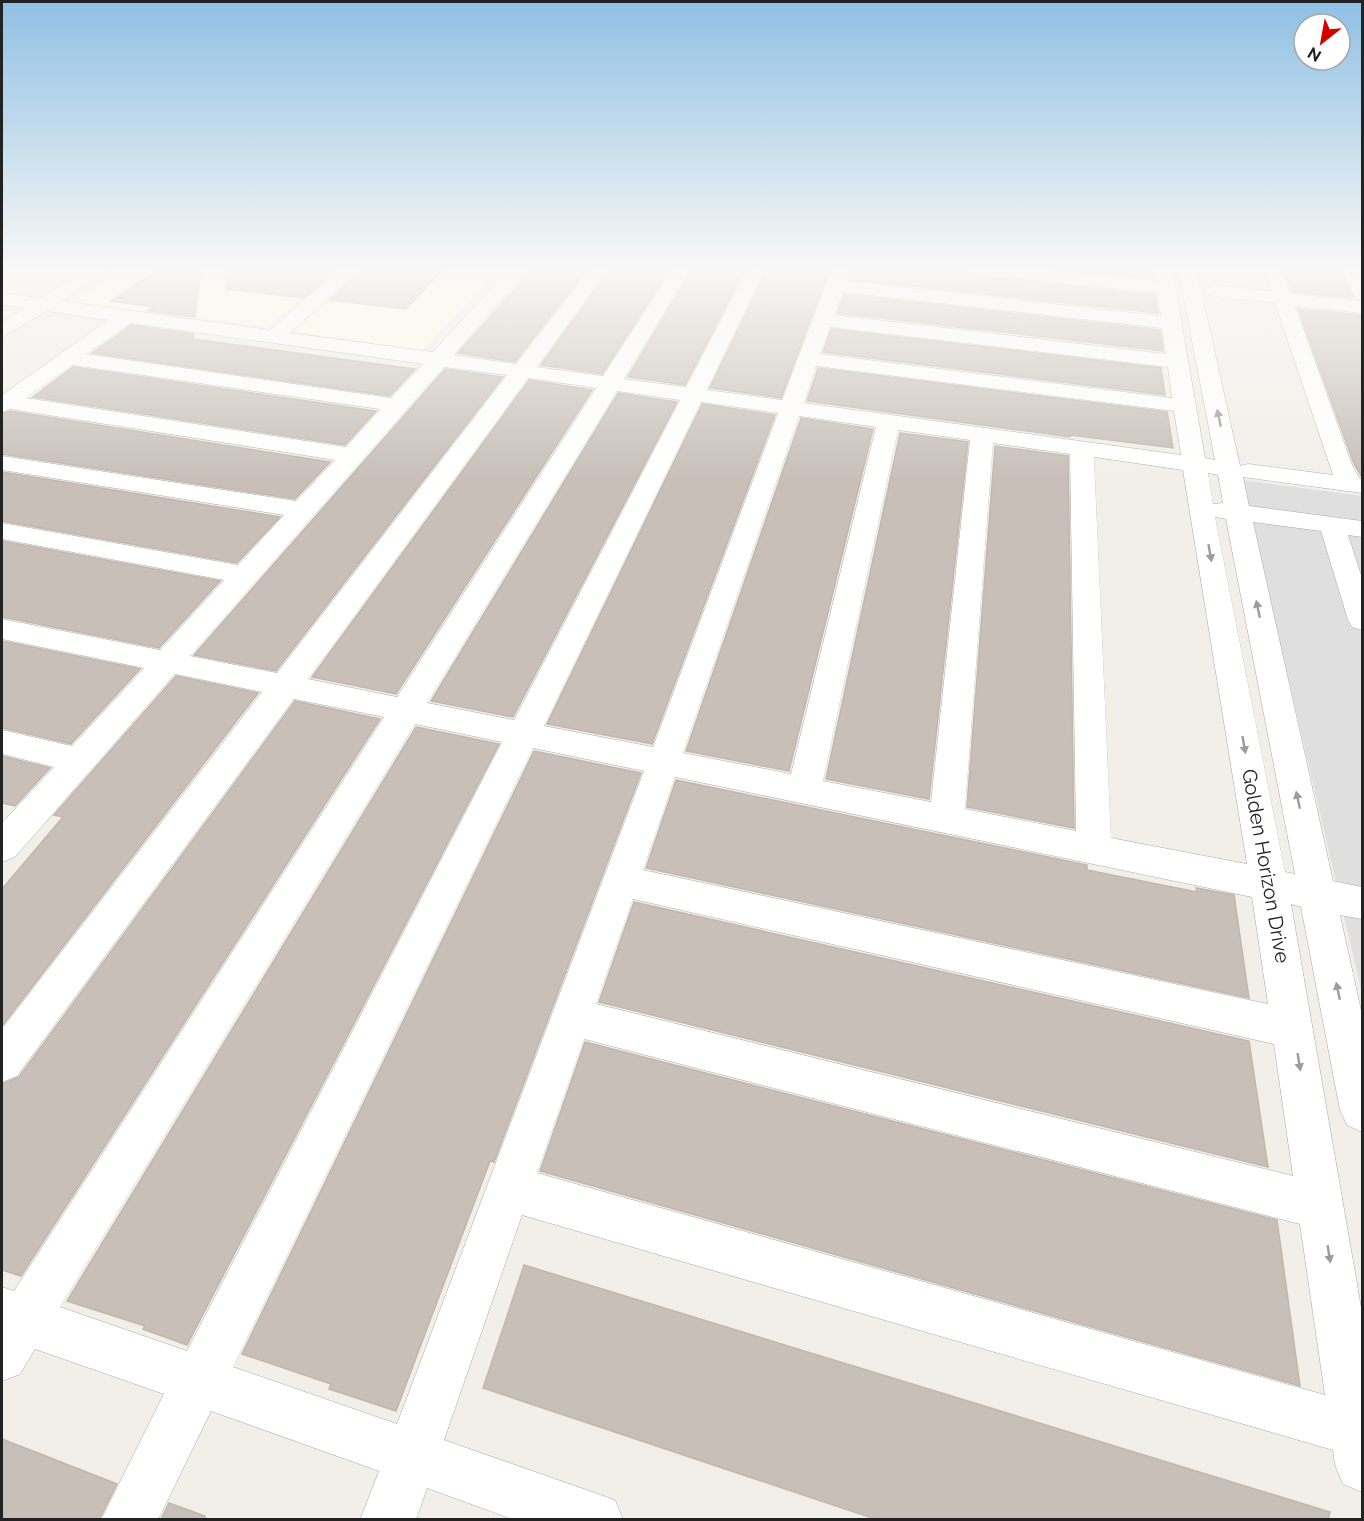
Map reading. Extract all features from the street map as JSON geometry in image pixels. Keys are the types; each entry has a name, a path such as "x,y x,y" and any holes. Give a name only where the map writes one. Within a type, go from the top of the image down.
{"street":[{"path":"4,404 95,339"},
{"path":"303,339 788,410 1356,485"},
{"path":"2,847 455,339"},
{"path":"2,1062 546,339"},
{"path":"596,1520 199,1381 9,1329 405,710 637,339"},
{"path":"129,1520 722,339"},
{"path":"388,1520 664,762 815,339"},
{"path":"983,339 1178,362"},
{"name":"Golden Horizon Drive","path":"1174,339 1201,508 1269,884 1360,1448"},
{"path":"1194,339 1239,470 1238,513 1362,1110"},
{"path":"1296,339 1340,465 1356,485"},
{"path":"68,358 396,405"},
{"path":"807,359 1185,405"},
{"path":"4,404 351,455"},
{"path":"804,790 888,423"},
{"path":"947,819 982,436"},
{"path":"1082,449 1094,848"},
{"path":"2,463 302,510"},
{"path":"1201,508 1362,529"},
{"path":"1332,525 1362,620"},
{"path":"2,531 244,575"},
{"path":"2,628 1362,903"},
{"path":"2,742 79,760"},
{"path":"621,881 1293,1029"},
{"path":"571,1017 1322,1206"},
{"path":"508,1188 1360,1448"}],"shaded area":[{"path":"348,339 433,339 423,350"},
{"path":"1242,480 1362,496 1362,993"}],"building":[{"path":"112,339 193,339 415,369 390,396 92,353"},
{"path":"471,339 533,339 515,362 458,353"},
{"path":"560,339 625,339 602,374 541,365"},
{"path":"651,339 709,339 685,385 628,377"},
{"path":"734,339 803,339 781,398 710,388"},
{"path":"828,339 915,339 1161,368 1165,395 823,352"},
{"path":"1060,339 1161,339 1163,351"},
{"path":"1309,339 1362,339 1362,477 1354,464"},
{"path":"73,367 376,411 345,445 33,397"},
{"path":"818,368 1167,412 1173,448 1070,435 1070,437 807,401"},
{"path":"445,369 503,377 276,671 194,655"},
{"path":"529,380 592,390 396,694 312,677"},
{"path":"618,393 677,402 513,717 431,701"},
{"path":"702,404 775,415 652,744 547,724"},
{"path":"10,411 330,462 295,499 2,454 2,414"},
{"path":"801,418 873,429 789,771 686,751"},
{"path":"900,433 968,442 929,799 826,779"},
{"path":"995,446 1068,456 1074,828 967,807"},
{"path":"2,472 280,517 237,563 2,521"},
{"path":"2,541 220,581 159,648 2,617"},
{"path":"2,641 140,669 71,744 2,728"},
{"path":"176,676 258,693 2,1026 2,889 63,817 54,815"},
{"path":"295,701 380,719 21,1276 2,1270 2,1084 19,1077"},
{"path":"416,727 499,744 187,1345 143,1329 145,1326 67,1301"},
{"path":"534,751 641,773 494,1162 490,1161 396,1411 329,1389 331,1384 242,1354"},
{"path":"2,756 50,768 15,806 2,803"},
{"path":"676,780 1087,865 1087,870 1197,892 1196,888 1234,895 1249,998 646,868"},
{"path":"634,902 1249,1041 1268,1167 599,1002"},
{"path":"585,1042 1277,1220 1300,1386 540,1171"},
{"path":"524,1265 1330,1512 1328,1520 878,1520 483,1388"},
{"path":"2,1439 117,1484 99,1520 2,1520"},
{"path":"169,1503 205,1516 204,1520 161,1520"}]}
